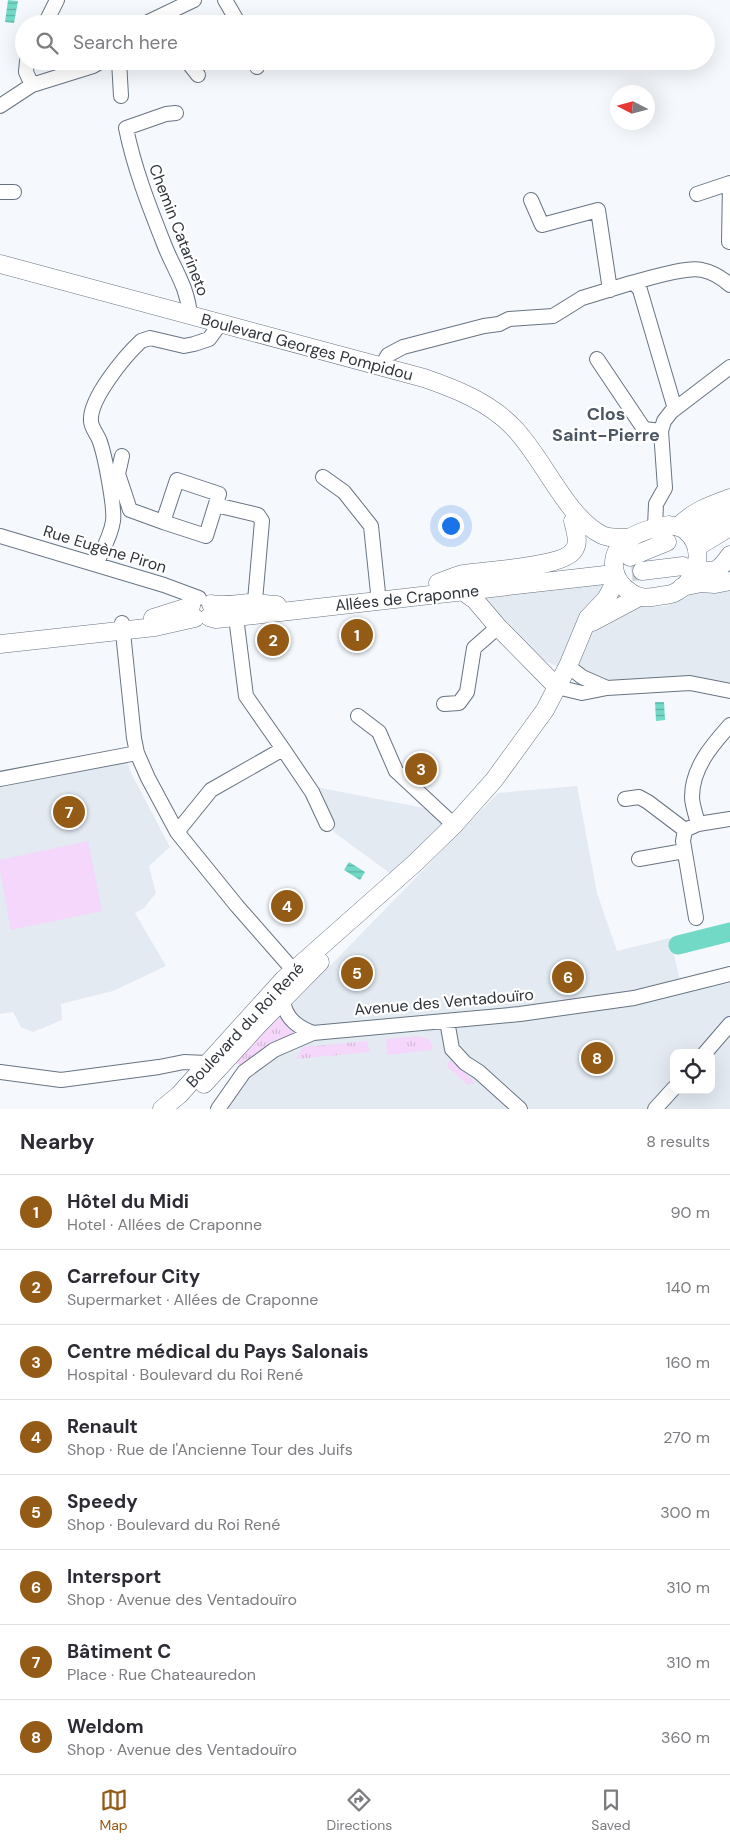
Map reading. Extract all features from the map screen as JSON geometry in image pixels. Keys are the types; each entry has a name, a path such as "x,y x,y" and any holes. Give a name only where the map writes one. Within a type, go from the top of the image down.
{"main road":[{"name":"Boulevard Georges Pompidou","path":"0,264 381,367 446,386 470,396 495,412 512,426 529,445 568,503 587,524 603,535 628,538"},
{"path":"678,527 697,511 730,498"},
{"name":"Boulevard Georges Pompidou","path":"568,503 573,521 614,568"},
{"path":"698,526 730,514"},
{"path":"438,583 462,574 534,566 568,556 576,548 577,544 573,521"},
{"path":"689,567 698,558 697,548 686,531 668,525 655,527 628,538 615,553 614,568 624,588 639,597 647,598 673,593 701,582 715,584 730,581"},
{"path":"697,548 730,527"},
{"path":"614,568 667,542"},
{"path":"642,571 689,567 708,572 715,571 730,555"},
{"path":"682,588 690,578 689,567"},
{"name":"Allées de Craponne","path":"201,609 216,619 236,617 265,606 294,603 304,598 333,594 357,596 438,583 614,568"},
{"name":"Allées de Craponne","path":"0,636 171,624 201,609 222,606 254,609 464,592 614,568"},
{"name":"Boulevard du Roi René","path":"162,1109 180,1095 206,1063 262,1002 454,825 502,772 545,710 568,666 588,618 606,599 614,568"},
{"path":"438,583 501,586"},
{"path":"464,592 475,600 557,687"},
{"path":"585,626 639,597"},
{"name":"Allées de Craponne","path":"0,644 122,626"},
{"name":"Boulevard du Roi René","path":"179,1109 283,1000 360,924 395,881"}],"street":[{"path":"49,15 57,0"},
{"path":"170,15 194,0"},
{"path":"225,0 234,15"},
{"path":"26,70 32,85"},
{"path":"0,106 32,85 80,70"},
{"path":"120,70 121,96"},
{"path":"194,70 198,75"},
{"name":"Chemin Catarineto","path":"176,113 166,114 126,128 131,151 149,204 165,246 187,292 190,316"},
{"path":"697,194 730,183 729,242"},
{"path":"0,192 14,192"},
{"path":"532,200 542,225 598,210 610,290"},
{"path":"381,367 388,355 403,346 499,324 509,320 553,316 582,298 631,283 700,269 720,277 730,285"},
{"path":"631,283 640,290 675,409"},
{"path":"96,564 114,520 108,474 100,442 90,422 92,409 103,388 141,341 150,338 184,346 194,344 209,339 219,328 220,324"},
{"path":"597,358 644,429 661,431"},
{"path":"655,527 656,504 665,488 661,431 664,421 675,409 730,367"},
{"path":"122,456 118,474 130,510"},
{"path":"323,477 344,492 371,526 378,593"},
{"path":"112,506 130,510 163,522 206,536 219,494 177,480 163,522"},
{"path":"216,505 258,515 262,521 254,609"},
{"name":"Rue Eugène Piron","path":"0,536 180,590 201,609"},
{"path":"236,617 246,696 312,792 328,824"},
{"path":"122,626 134,738 137,753 148,778 177,832 237,906 294,971"},
{"path":"444,704 459,703 467,692 474,648 498,626"},
{"path":"568,666 582,677 607,688"},
{"path":"557,687 582,693 607,688 690,683 730,691"},
{"path":"358,716 379,732 396,771 454,825"},
{"path":"698,824 692,798 701,762 730,726"},
{"path":"177,832 211,790 283,749"},
{"path":"0,778 137,753"},
{"path":"625,800 639,797 644,799 685,830"},
{"path":"685,830 698,824 730,819"},
{"path":"685,830 684,851 696,918"},
{"path":"639,859 684,851"},
{"name":"Avenue des Ventadouïro","path":"218,1109 244,1072 274,1050 313,1033 520,1014 634,998 729,977"},
{"path":"283,1000 283,1006 290,1019 300,1028 313,1033"},
{"path":"447,1021 452,1049 465,1063 479,1072 520,1109"},
{"path":"708,1049 730,1024"},
{"path":"0,1072 61,1080 184,1062 206,1063"},
{"path":"655,1109 670,1092"}],"shaded area":[{"path":"8,0 18,1 14,23 5,22"},
{"path":"614,577 641,605 652,607 665,606 677,602 686,595 730,584 730,689 609,685 556,666 540,658 470,593"},
{"path":"655,702 664,702 665,720 656,721"},
{"path":"127,761 131,773 170,847 149,866 156,893 144,908 135,913 166,966 113,991 61,1004 62,1020 33,1032 21,1027 13,1012 0,1014 0,785"},
{"path":"577,786 597,893 617,951 670,938 683,993 730,983 730,1109 228,1109 295,1002 498,793"},
{"path":"316,787 439,811 449,823 391,874 335,833 314,790"},
{"path":"349,862 365,872 360,880 344,870"}],"green space":[{"path":"88,841 102,911 11,930 0,871 0,860"},
{"path":"280,1011 288,1027 294,1033 265,1047 241,1066 233,1061"},
{"path":"417,1036 429,1039 433,1046 432,1050 387,1055 386,1039"},
{"path":"367,1041 370,1052 296,1059 303,1047"},
{"path":"450,1060 475,1082 468,1085 448,1067 447,1065"}],"waterway":[{"path":"678,945 730,932"}],"tunnel":[{"path":"605,575 642,571"}],"place":[{"name":"Hôtel du Midi","path":"357,635"},
{"name":"Carrefour City","path":"273,640"},
{"name":"Centre médical du Pays Salonais","path":"421,769"},
{"name":"Bâtiment C","path":"69,812"},
{"name":"Renault","path":"287,906"},
{"name":"Speedy","path":"357,973"},
{"name":"Intersport","path":"568,977"},
{"name":"Weldom","path":"597,1058"}],"district":[{"name":"Clos Saint-Pierre","path":"606,424"}]}
